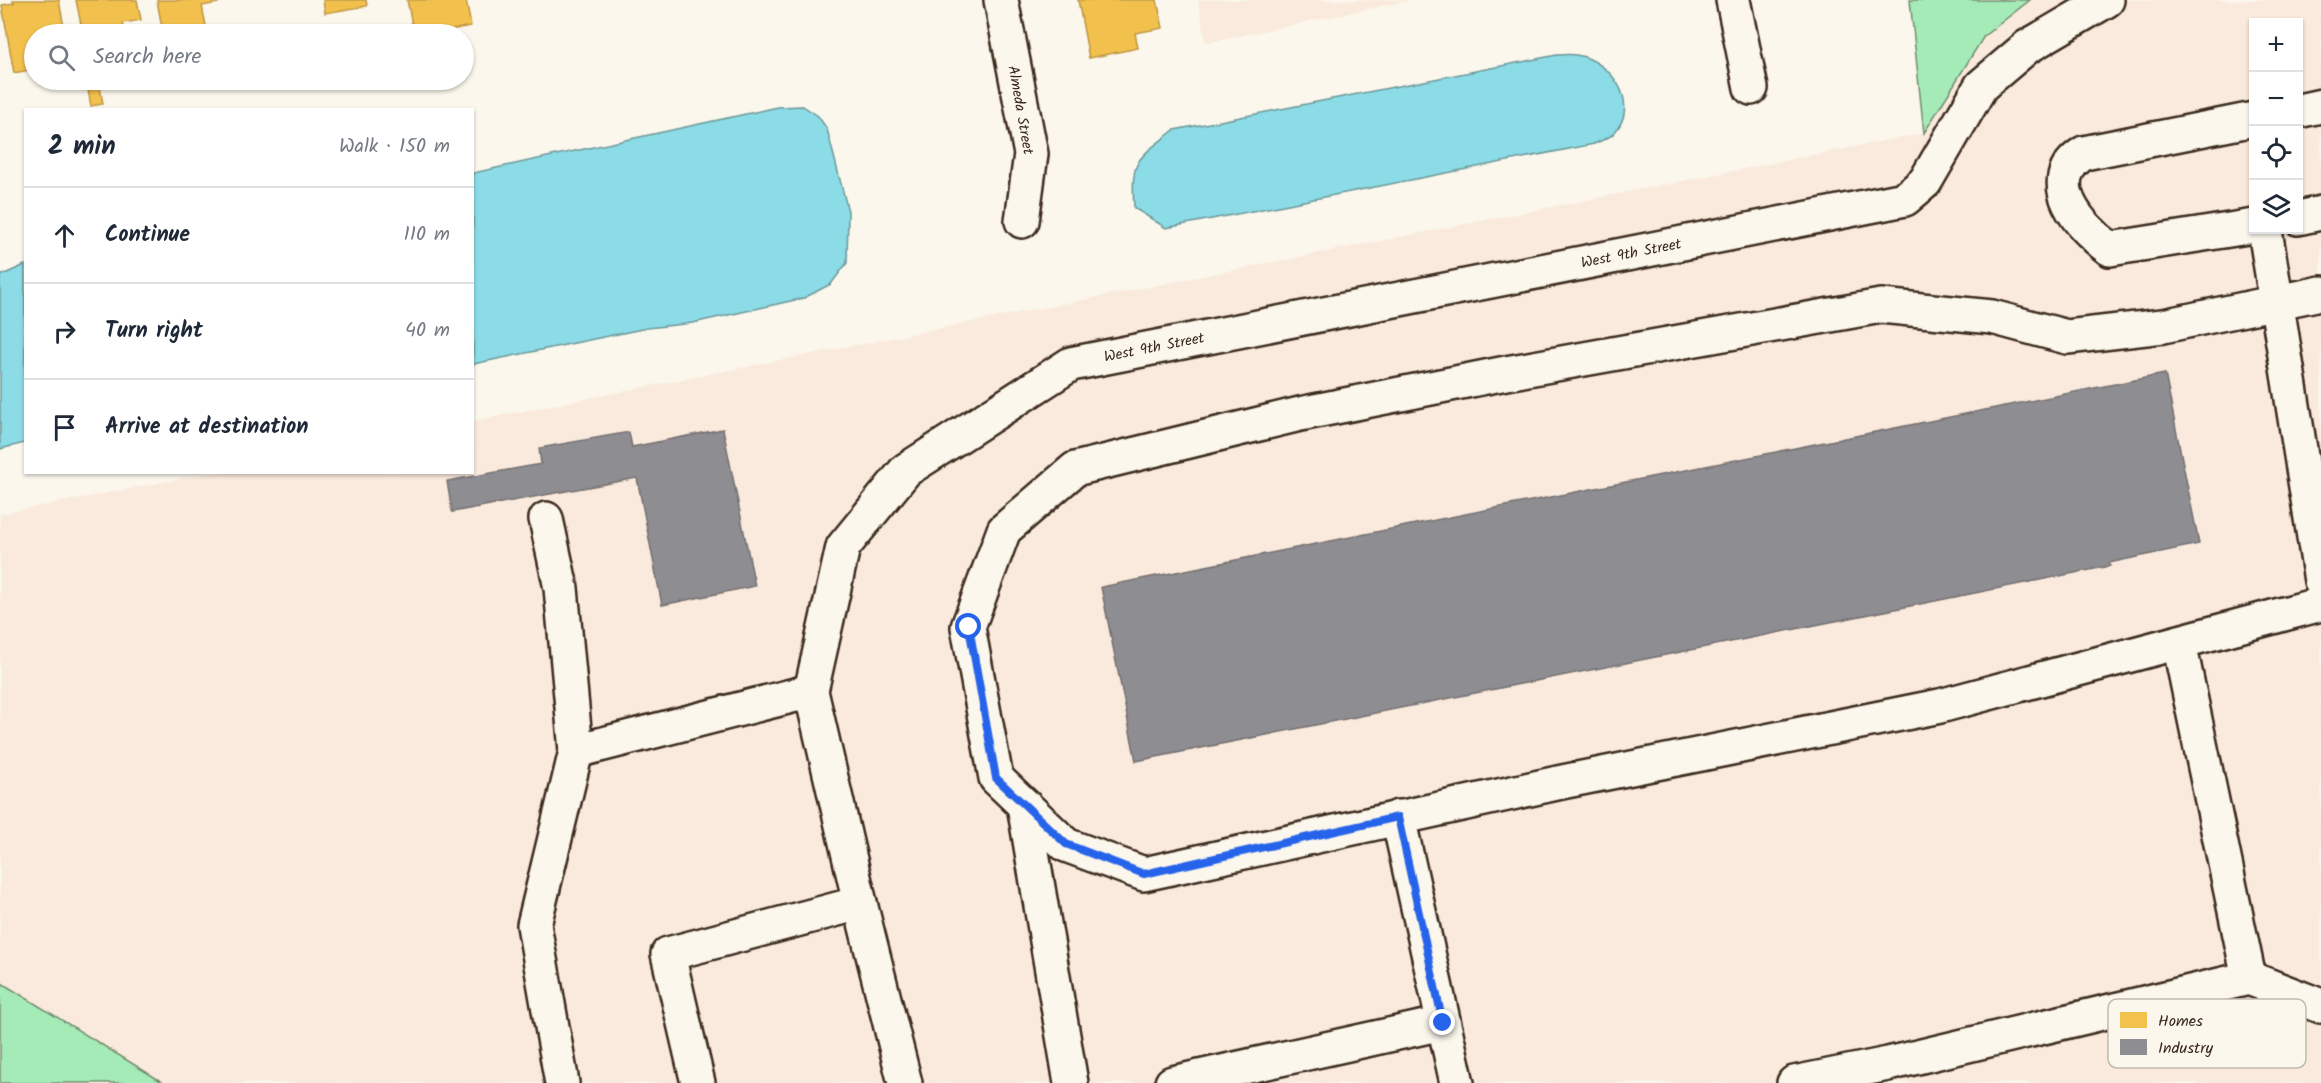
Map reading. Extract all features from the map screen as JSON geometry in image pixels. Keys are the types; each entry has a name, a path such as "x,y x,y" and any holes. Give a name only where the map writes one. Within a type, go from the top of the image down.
{"street":[{"name":"Almeda Street","path":"1001,0 1031,154 1022,221"},
{"path":"1733,0 1751,88"},
{"name":"West 9th Street","path":"811,691 843,547 906,470 1071,364 1905,199 1926,182 1981,86 2027,46 2107,0"},
{"path":"2303,110 2321,106"},
{"path":"2249,120 2084,153 2070,161 2066,174 2070,208 2088,233 2110,249 2249,227"},
{"path":"2303,217 2321,213"},
{"path":"2266,234 2321,581"},
{"path":"2321,293 2163,326 2067,337 1992,317 1881,306 1506,373 1300,414 1075,469 1004,530 969,627 996,778 1066,844 1144,874 1398,817 1940,706 2321,604"},
{"path":"546,519 561,588 576,751 534,925 562,1083"},
{"path":"2179,643 2249,978"},
{"path":"576,751 811,691 905,1083"},
{"path":"1024,805 1071,1083"},
{"path":"1398,817 1457,1083"},
{"path":"698,1083 668,954 860,903"},
{"path":"2170,999 2249,978 2303,999"},
{"path":"2306,1000 2321,1006"},
{"path":"1794,1083 1890,1074 2108,1016"},
{"path":"1172,1083 1443,1023"}],"shaded area":[{"path":"1198,0 1412,0 1206,43"},
{"path":"2030,0 2321,0 2321,1083 164,1083 0,982 0,514 205,474 474,474 474,421 1924,133 1984,36"}],"green space":[{"path":"1910,0 2030,0 1984,36 1924,133"},
{"path":"0,982 164,1083 0,1083"}],"water":[{"path":"1557,55 1574,55 1589,59 1600,65 1618,85 1625,109 1622,121 1610,136 1594,144 1166,228 1134,208 1135,169 1151,148 1174,130"},
{"path":"803,106 818,116 827,129 848,211 847,263 831,284 804,298 693,323 647,328 474,364 474,173 778,107"},
{"path":"24,265 24,443 0,449 0,276"}],"building: Homes":[{"path":"13,0 59,0 63,24 24,24 24,71 14,73 2,5 14,3"},
{"path":"76,0 137,0 141,20 123,24 81,24"},
{"path":"157,0 217,0 218,3 202,6 206,24 161,24"},
{"path":"323,0 366,0 367,6 325,13"},
{"path":"407,0 466,0 471,24 412,24"},
{"path":"1078,0 1157,0 1163,28 1135,33 1138,48 1089,58"},
{"path":"88,90 101,90 103,104 91,106"}],"building: Industry":[{"path":"2165,374 2199,544 2109,563 2110,566 1136,761 1101,587"},
{"path":"723,429 755,586 662,605 637,478 452,512 447,481 541,464 539,448 629,432 632,447"}],"route":[{"path":"969,627 996,778 1066,844 1144,874 1398,817 1443,1023"}]}
